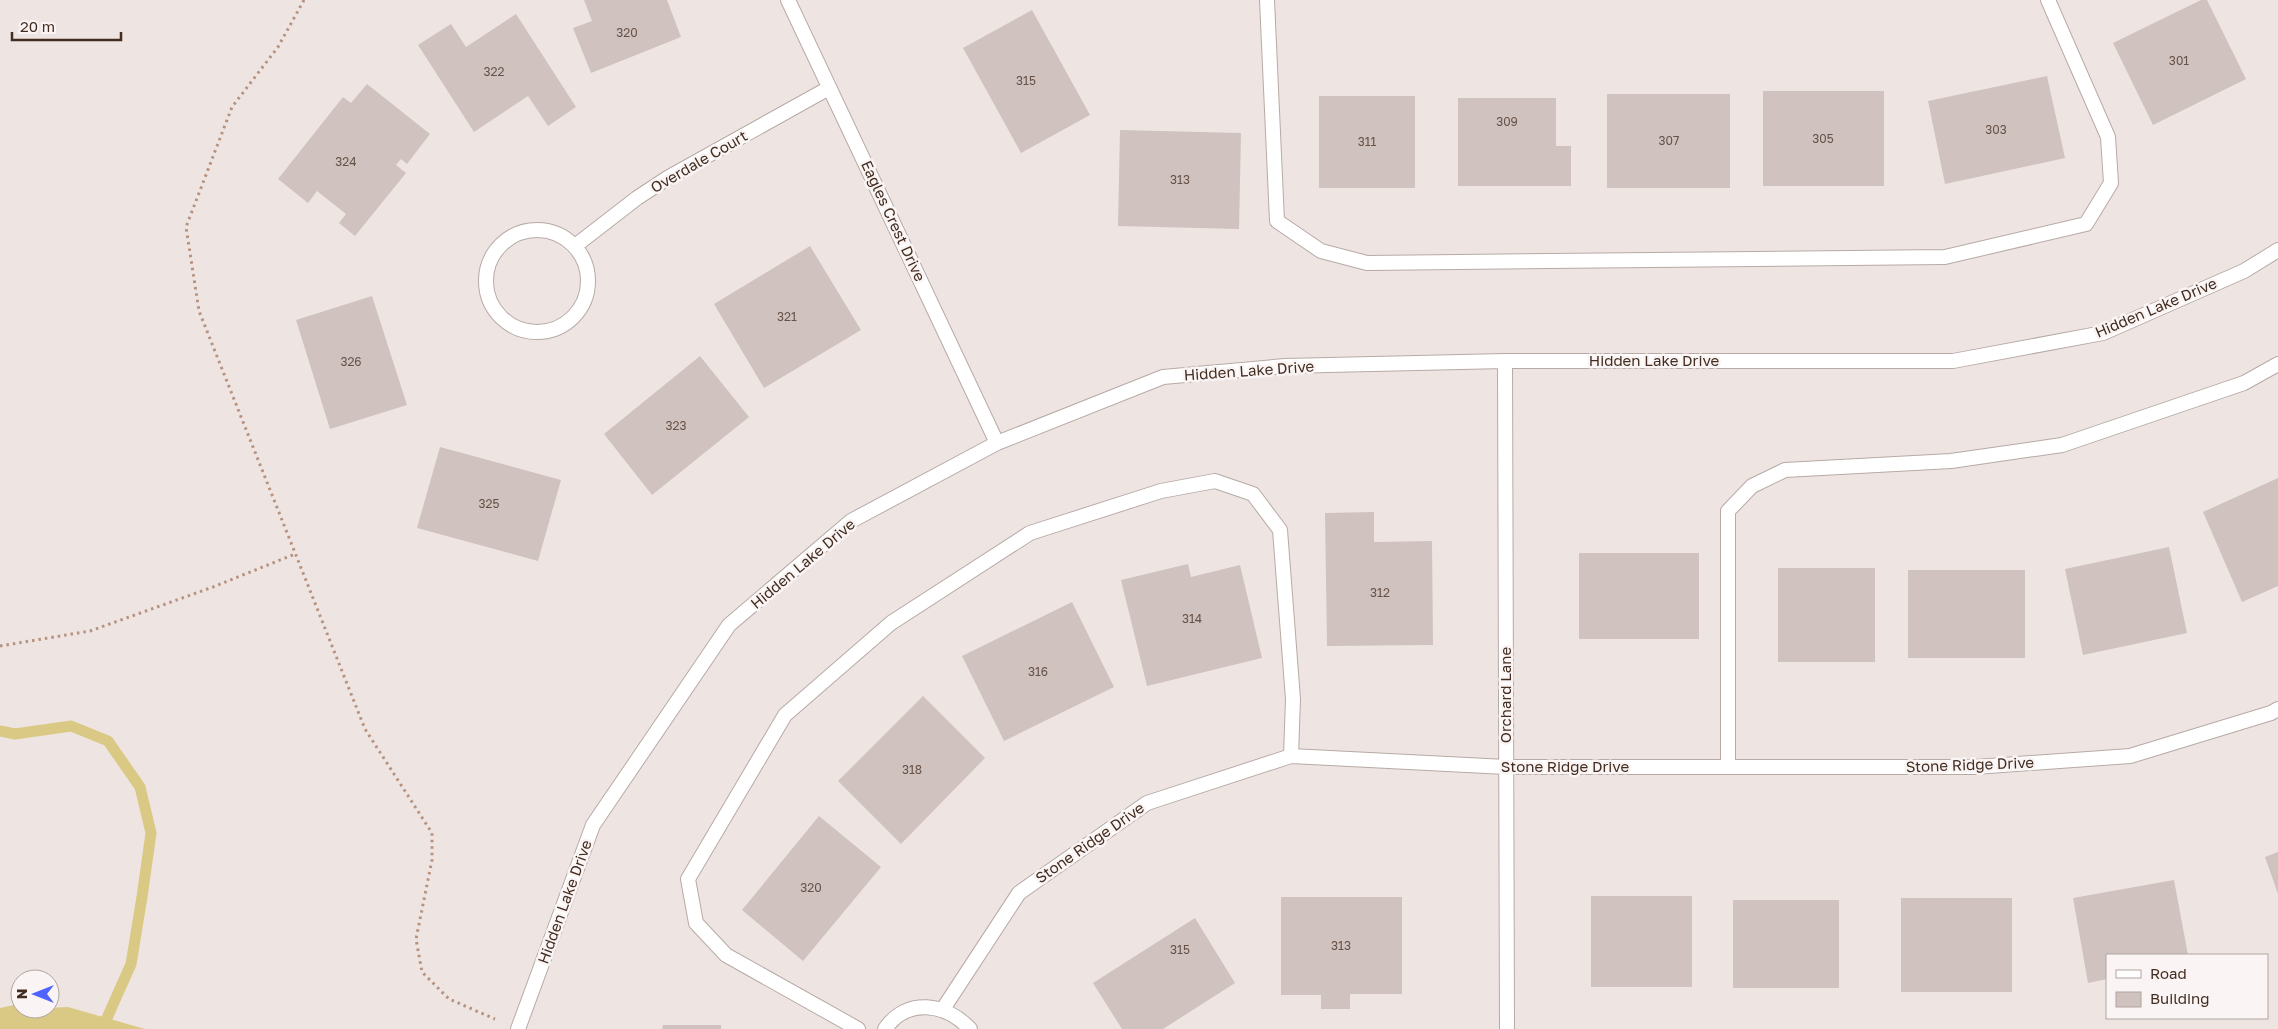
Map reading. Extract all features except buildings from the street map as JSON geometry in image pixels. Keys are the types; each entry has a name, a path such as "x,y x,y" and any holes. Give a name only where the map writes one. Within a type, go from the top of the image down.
{"street":[{"name":"Eagles Crest Drive","path":"788,0 997,443"},
{"path":"1267,0 1278,221 1321,251 1367,262 1945,257 2086,224 2111,183 2108,137 2048,0"},
{"name":"Overdale Court","path":"575,246 637,198 669,177 829,88"},
{"path":"547,230 562,236 575,246 584,261 588,278 586,296 578,311 566,324 550,331 532,332 516,327 501,317 492,304 487,288 487,272 493,257 502,244 523,232 547,230"},
{"name":"Hidden Lake Drive","path":"518,1029 593,825 729,625 851,521 997,443 1163,377 1285,366 1505,361 1953,361 2102,333 2244,271 2278,250"},
{"name":"Orchard Lane","path":"1505,361 1507,1029"},
{"path":"1728,767 1728,511 1752,486 1785,470 1951,461 2062,445 2244,383 2278,364"},
{"path":"858,1029 726,955 696,923 688,879 785,715 891,623 1030,533 1161,491 1215,481 1253,494 1280,530 1293,699 1291,756"},
{"name":"Stone Ridge Drive","path":"943,1009 1019,893 1147,803 1291,756 1506,767 1975,767 2130,756 2271,713 2278,708"},
{"path":"884,1029 898,1016 912,1009 928,1007 943,1009 960,1018 970,1029"}],"path":[{"path":"304,0 278,47 232,107 186,227 199,311 365,729 432,833 432,860 416,939 422,972 449,999 500,1022"},
{"path":"0,646 90,631 213,587 295,554"}],"shaded area":[{"path":"10,1006 10,1019 60,1019 60,1007 68,1007 145,1029 0,1029 0,1008"}],"waterway":[{"path":"0,731 15,734 71,726 108,741 140,787 151,833 142,897 131,964 107,1018"}]}
